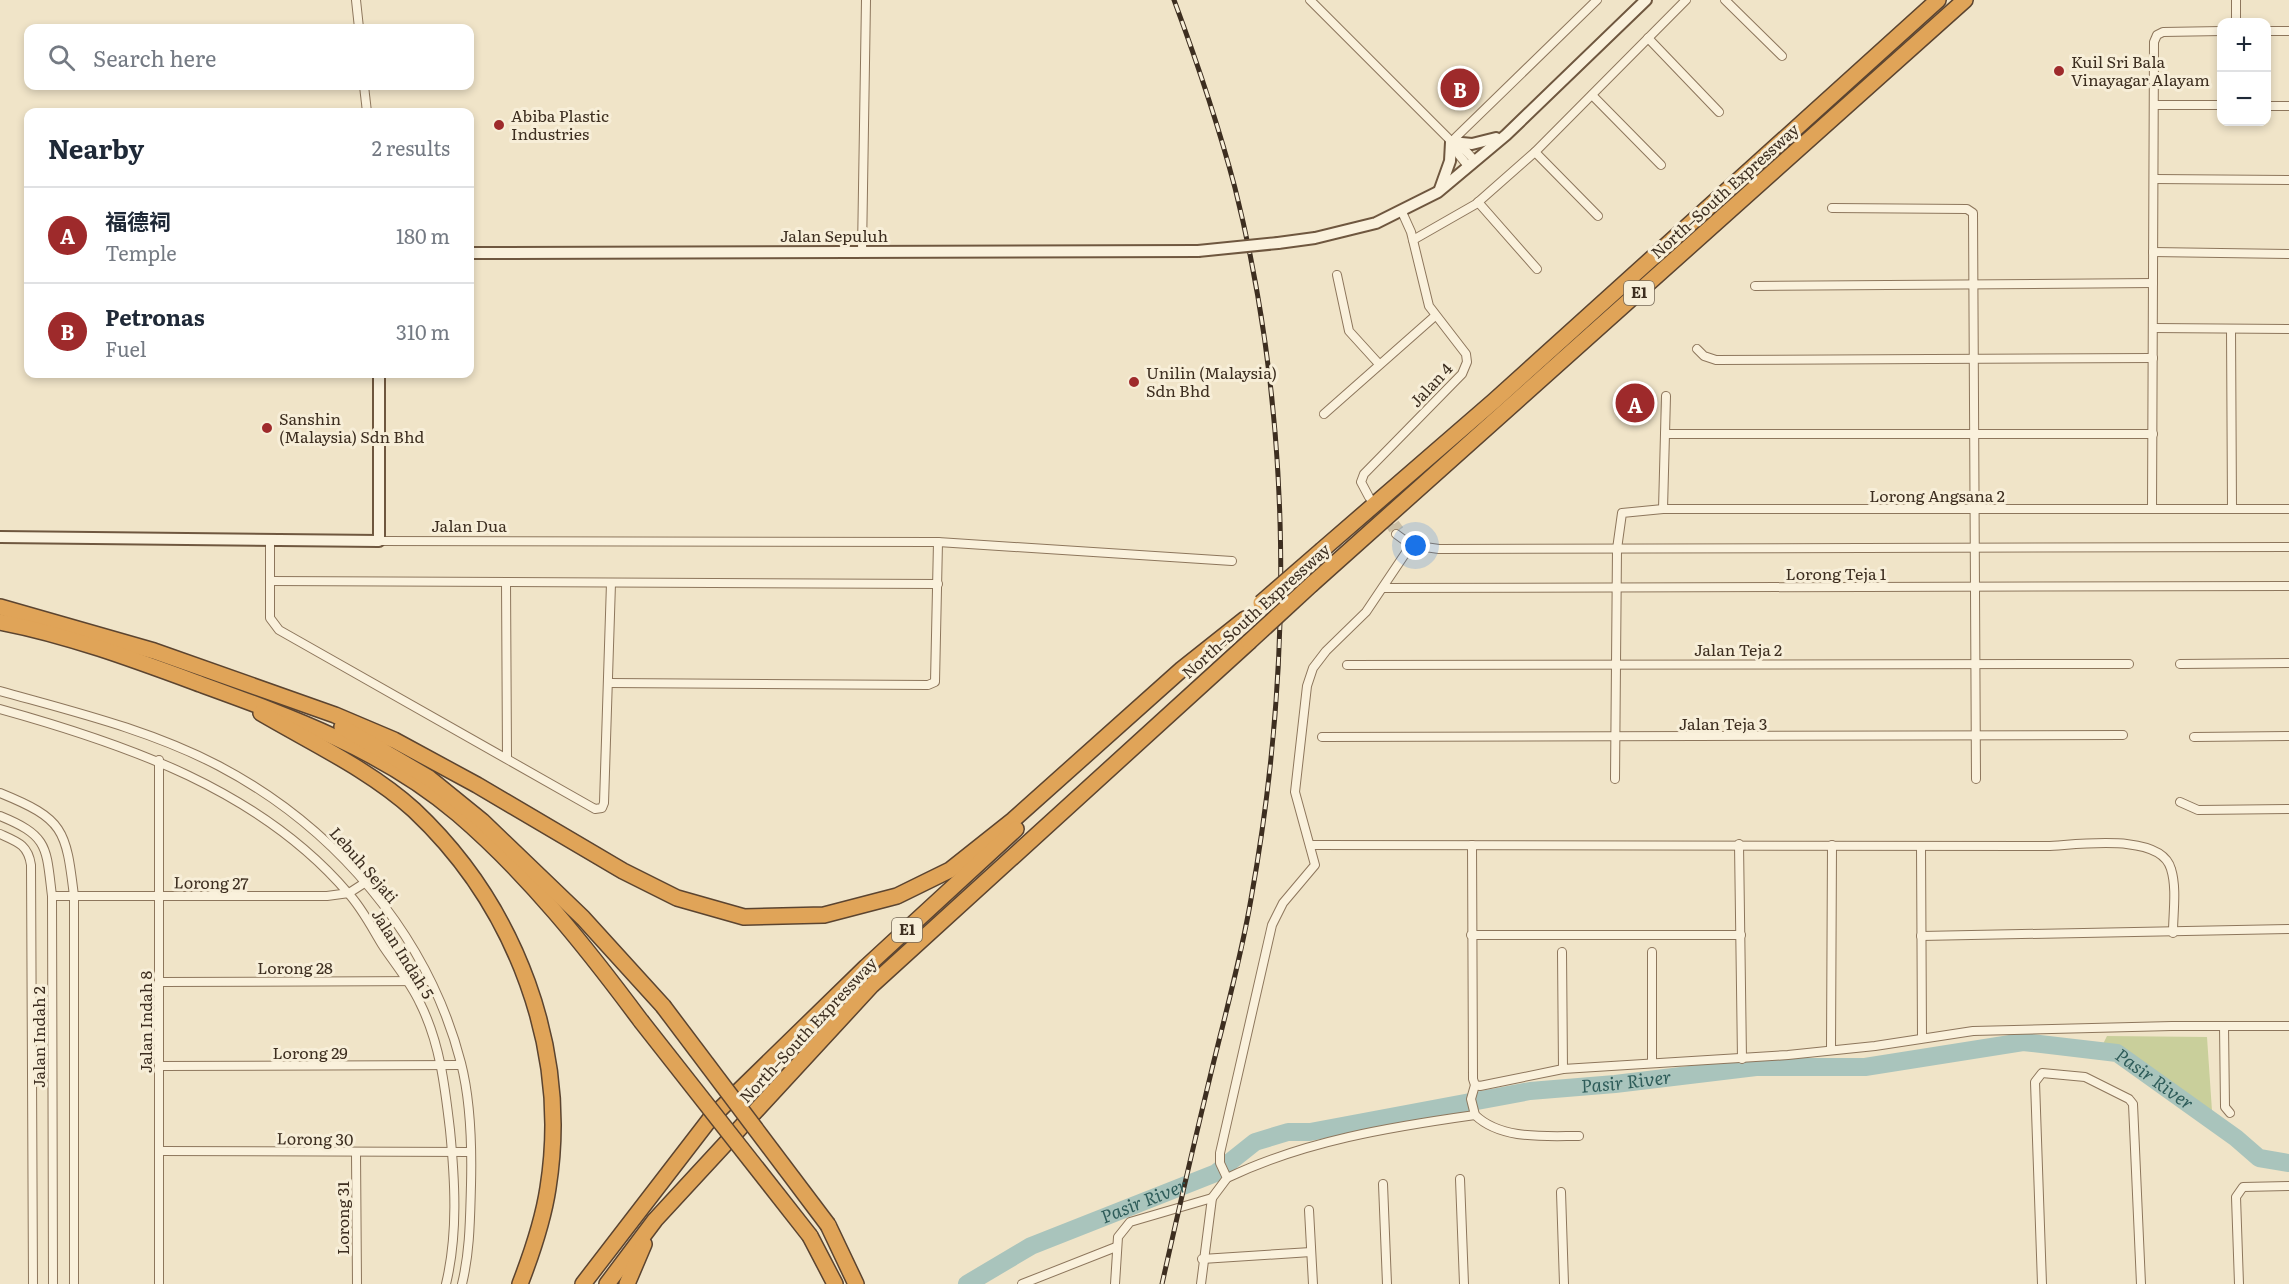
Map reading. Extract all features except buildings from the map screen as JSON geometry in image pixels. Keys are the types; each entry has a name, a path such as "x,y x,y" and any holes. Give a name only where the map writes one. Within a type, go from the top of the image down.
{"highway":[{"name":"North–South Expressway","path":"583,1284 710,1119 866,967 1261,603 1503,393 1938,0"},
{"name":"North–South Expressway","path":"608,1284 655,1220 872,985 1312,584 1965,0"},
{"path":"0,607 154,651 289,698 394,740 477,785 623,871 677,898 744,917 824,915 897,896 950,870 1013,820 1182,669 1245,619"},
{"path":"0,622 135,660 299,720 348,743 420,784 457,813 492,845 578,937 810,1236 835,1284"},
{"path":"231,695 382,785 413,810 445,843 497,914 535,1003 545,1044 552,1094 553,1133 548,1189 534,1247 520,1284"},
{"path":"289,698 429,778 482,821 583,918 663,1006 828,1225 856,1284"},
{"path":"627,1284 655,1220"}],"main road":[{"name":"Jalan Sepuluh","path":"474,253 1198,251 1278,243 1347,231 1402,212 1438,192 1506,135 1643,2"},
{"path":"1438,192 1450,161 1453,144 1484,143 1506,135"},
{"path":"379,378 379,541"},
{"name":"Jalan Dua","path":"0,537 379,541"}],"street":[{"path":"356,0 358,24"},
{"path":"862,251 866,0"},
{"path":"1310,0 1453,144 1459,155 1471,164"},
{"path":"1453,144 1597,0"},
{"path":"1413,240 1478,202 1535,152 1686,0"},
{"path":"1725,0 1782,56"},
{"path":"2236,0 2236,18"},
{"path":"2152,509 2154,42 2157,35 2163,32 2217,31"},
{"path":"2271,31 2289,31"},
{"path":"1648,38 1719,111"},
{"path":"364,90 367,108"},
{"path":"1592,95 1661,165"},
{"path":"2154,105 2217,105"},
{"path":"2271,106 2289,106"},
{"path":"1535,152 1598,216"},
{"path":"2154,179 2289,180"},
{"path":"1478,202 1537,269"},
{"path":"1832,208 1967,209 1973,213 1977,548 1976,779"},
{"name":"Jalan 4","path":"1372,496 1361,480 1367,470 1465,368 1466,354 1435,316 1425,294 1413,240 1402,212"},
{"path":"2153,252 2289,254"},
{"path":"1337,275 1349,331 1379,364"},
{"path":"1755,285 2153,283"},
{"path":"1324,414 1435,316"},
{"path":"2153,328 2289,329"},
{"path":"2231,329 2232,509"},
{"path":"1697,349 1704,356 1716,360 1975,357 2153,358"},
{"path":"1663,509 1666,396"},
{"path":"1665,434 2153,434"},
{"name":"Lorong Angsana 2","path":"1617,549 1623,513 1663,509 2289,509"},
{"path":"1400,535 1411,545 1429,549 2289,547"},
{"path":"270,541 270,618 279,630 596,809 602,808 604,803 611,583"},
{"name":"Jalan Dua","path":"379,541 938,542 1232,561"},
{"path":"609,683 928,685 935,682 937,675 938,542"},
{"path":"1226,1175 1220,1163 1272,925 1283,903 1315,865 1294,792 1307,686 1313,668 1326,651 1366,612 1411,545"},
{"path":"1616,779 1617,549"},
{"path":"270,582 938,584"},
{"path":"506,582 507,758"},
{"name":"Lorong Teja 1","path":"1383,588 2289,586"},
{"path":"2180,664 2289,663"},
{"name":"Jalan Teja 2","path":"1347,665 2129,664"},
{"name":"Lebuh Sejati","path":"0,692 111,722 166,741 219,766 274,798 320,834 366,882 402,932 441,1000 461,1065 471,1152 469,1244 462,1284"},
{"name":"Jalan Indah 5","path":"0,709 62,726 159,760 263,818 304,849 349,893 420,1002 442,1066 452,1152 454,1221 446,1284"},
{"name":"Jalan Teja 3","path":"1322,737 2123,735"},
{"path":"2194,737 2289,736"},
{"name":"Jalan Indah 8","path":"159,760 159,1284"},
{"path":"0,793 36,808 58,827 68,851 74,896 74,1284"},
{"path":"2180,802 2198,810 2289,809"},
{"name":"Jalan Indah 2","path":"0,816 22,825 43,843 52,896 53,1284"},
{"name":"Jalan Indah 2","path":"0,834 21,843 27,849 31,865 33,1284"},
{"path":"1739,844 1742,1059"},
{"path":"1310,845 2144,845 2165,858 2172,869 2173,933"},
{"path":"1472,845 1471,935 1473,1079 1475,1085 1473,1108 1492,1128 1508,1132 1579,1136"},
{"path":"1831,1050 1832,845"},
{"path":"1921,846 1922,1037"},
{"name":"Lorong 27","path":"52,896 271,897 349,893 366,882"},
{"path":"1921,936 2289,929"},
{"path":"1471,935 1741,935"},
{"path":"1562,952 1563,1069"},
{"path":"1652,952 1652,1063"},
{"name":"Lorong 28","path":"159,982 430,981"},
{"path":"2224,1026 2225,1107 2230,1113"},
{"path":"1475,1085 1480,1086 1563,1069 1742,1059 2000,1029 2289,1026"},
{"name":"Lorong 29","path":"159,1066 461,1065"},
{"path":"2042,1284 2035,1082 2042,1073 2085,1077 2129,1099 2133,1104 2140,1284"},
{"path":"1201,1284 1202,1259 1212,1198 1226,1175 1325,1143 1473,1108"},
{"name":"Lorong 30","path":"159,1151 471,1152"},
{"name":"Lorong 31","path":"356,1153 357,1284"},
{"path":"1460,1179 1464,1284"},
{"path":"1383,1185 1387,1284"},
{"path":"2239,1284 2236,1197 2238,1191 2243,1187 2289,1186"},
{"path":"1561,1192 1564,1284"},
{"path":"1115,1284 1116,1247 1122,1229 1130,1222 1212,1198"},
{"path":"1309,1210 1313,1284"},
{"path":"1022,1284 1116,1247"},
{"path":"1202,1259 1311,1252"}],"green space":[{"path":"2107,1036 2207,1037 2212,1111 2116,1050 2101,1048"}],"waterway":[{"name":"Pasir River","path":"967,1284 1031,1246 1216,1173 1255,1142 1288,1132 1310,1132 1530,1091 1615,1084 1756,1067 1865,1067 2023,1042 2117,1053 2236,1138 2259,1158 2289,1163"}],"tunnel":[{"path":"1374,494 1401,531"},
{"path":"1374,504 1396,534"}],"railway":[{"path":"1162,1284 1238,965 1251,899 1265,811 1280,633 1277,453 1268,364 1254,275 1235,188 1207,93 1174,0"}],"place":[{"name":"Kuil Sri Bala Vinayagar Alayam","path":"2059,71"},
{"name":"Petronas","path":"1460,88"},
{"name":"Abiba Plastic Industries","path":"499,125"},
{"name":"Unilin (Malaysia) Sdn Bhd","path":"1134,382"},
{"name":"福德祠","path":"1635,403"},
{"name":"Sanshin (Malaysia) Sdn Bhd","path":"267,428"}]}
